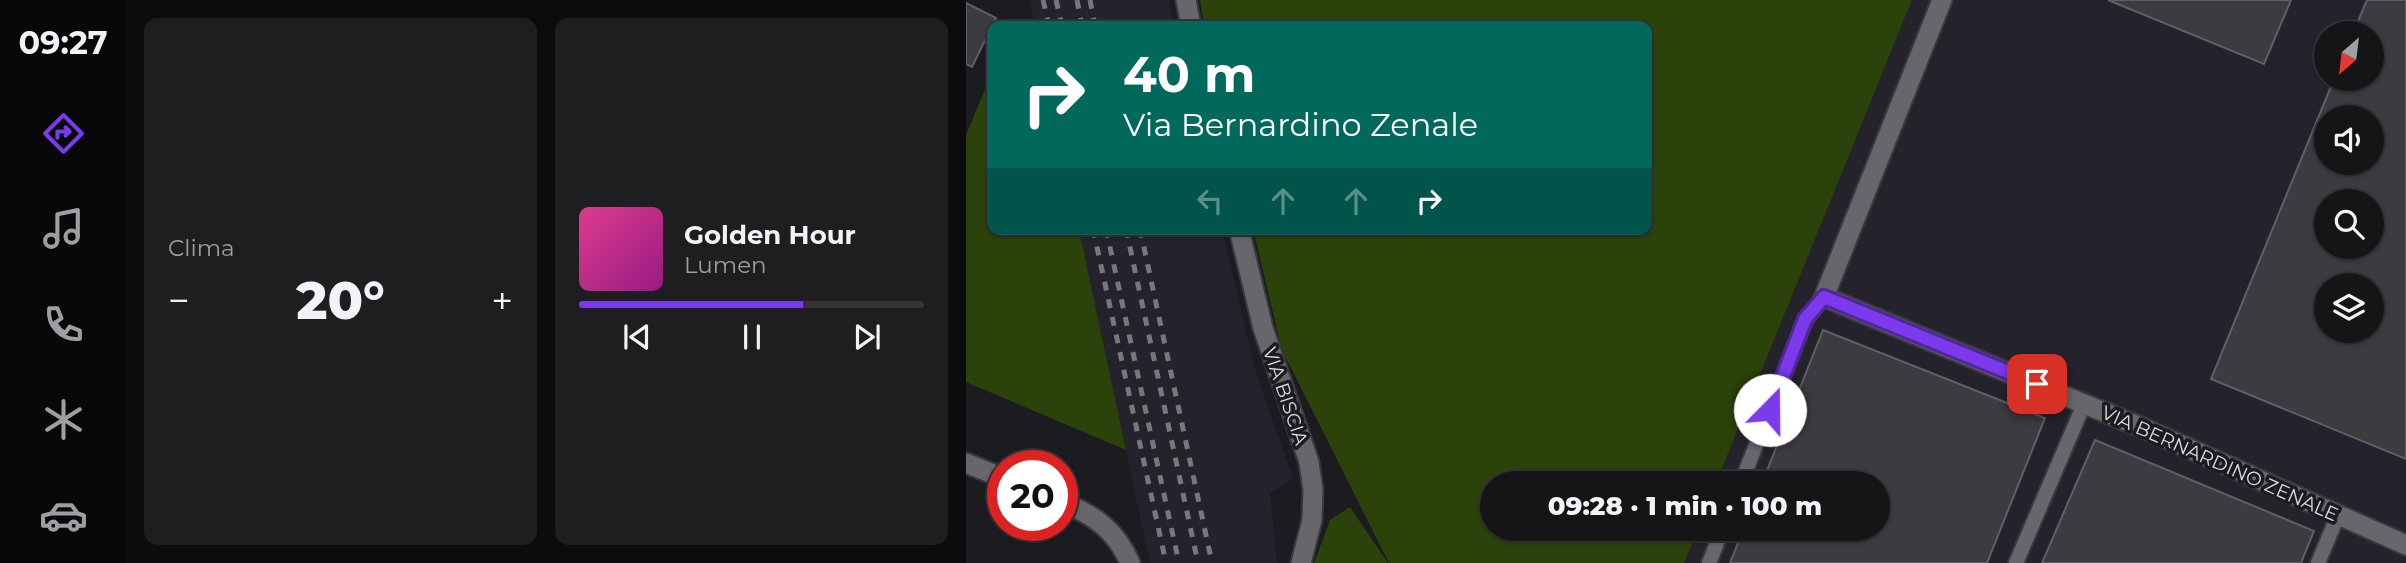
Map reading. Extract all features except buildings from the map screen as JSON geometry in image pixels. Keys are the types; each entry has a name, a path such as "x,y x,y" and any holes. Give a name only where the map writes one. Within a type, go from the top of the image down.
{"street":[{"path":"1186,0 1190,21"},
{"path":"1824,297 1942,0"},
{"name":"VIA BISCIA","path":"1241,235 1263,328 1310,462 1312,520 1301,563"},
{"name":"VIA BERNARDINO ZENALE","path":"1824,297 2084,404 2406,545"},
{"path":"966,463 987,472"},
{"path":"1078,509 1108,528 1122,545 1130,563"}],"lane":[{"path":"1746,471 1805,319 1824,297"},
{"path":"2016,563 2084,404"},
{"path":"2318,563 2338,515"},
{"path":"1709,563 1718,541"}],"shaded area":[{"path":"1030,0 1169,0 1172,21 1034,21"},
{"path":"1912,0 2406,0 2406,563 1684,563 1693,541 1890,541 1890,471 1721,471"},
{"path":"1080,235 1223,235 1255,370 1293,479 1270,493 1277,563 1150,563"}],"green space":[{"path":"1200,0 1912,0 1721,471 1480,471 1480,541 1693,541 1684,563 1389,563 1282,350 1254,235 1652,235 1652,21 1203,21"},
{"path":"987,84 987,235 1080,235 1126,450 966,382 966,135"},
{"path":"1350,507 1388,563 1314,563 1330,520"}],"railway":[{"path":"1043,0 1048,21"},
{"path":"1056,0 1061,21"},
{"path":"1077,0 1081,21"},
{"path":"1090,0 1094,21"},
{"path":"1094,235 1166,563"},
{"path":"1107,235 1179,563"},
{"path":"1127,235 1198,563"},
{"path":"1141,235 1212,563"}],"route":[{"path":"1770,410 1805,319 1824,297 2037,384"}]}
